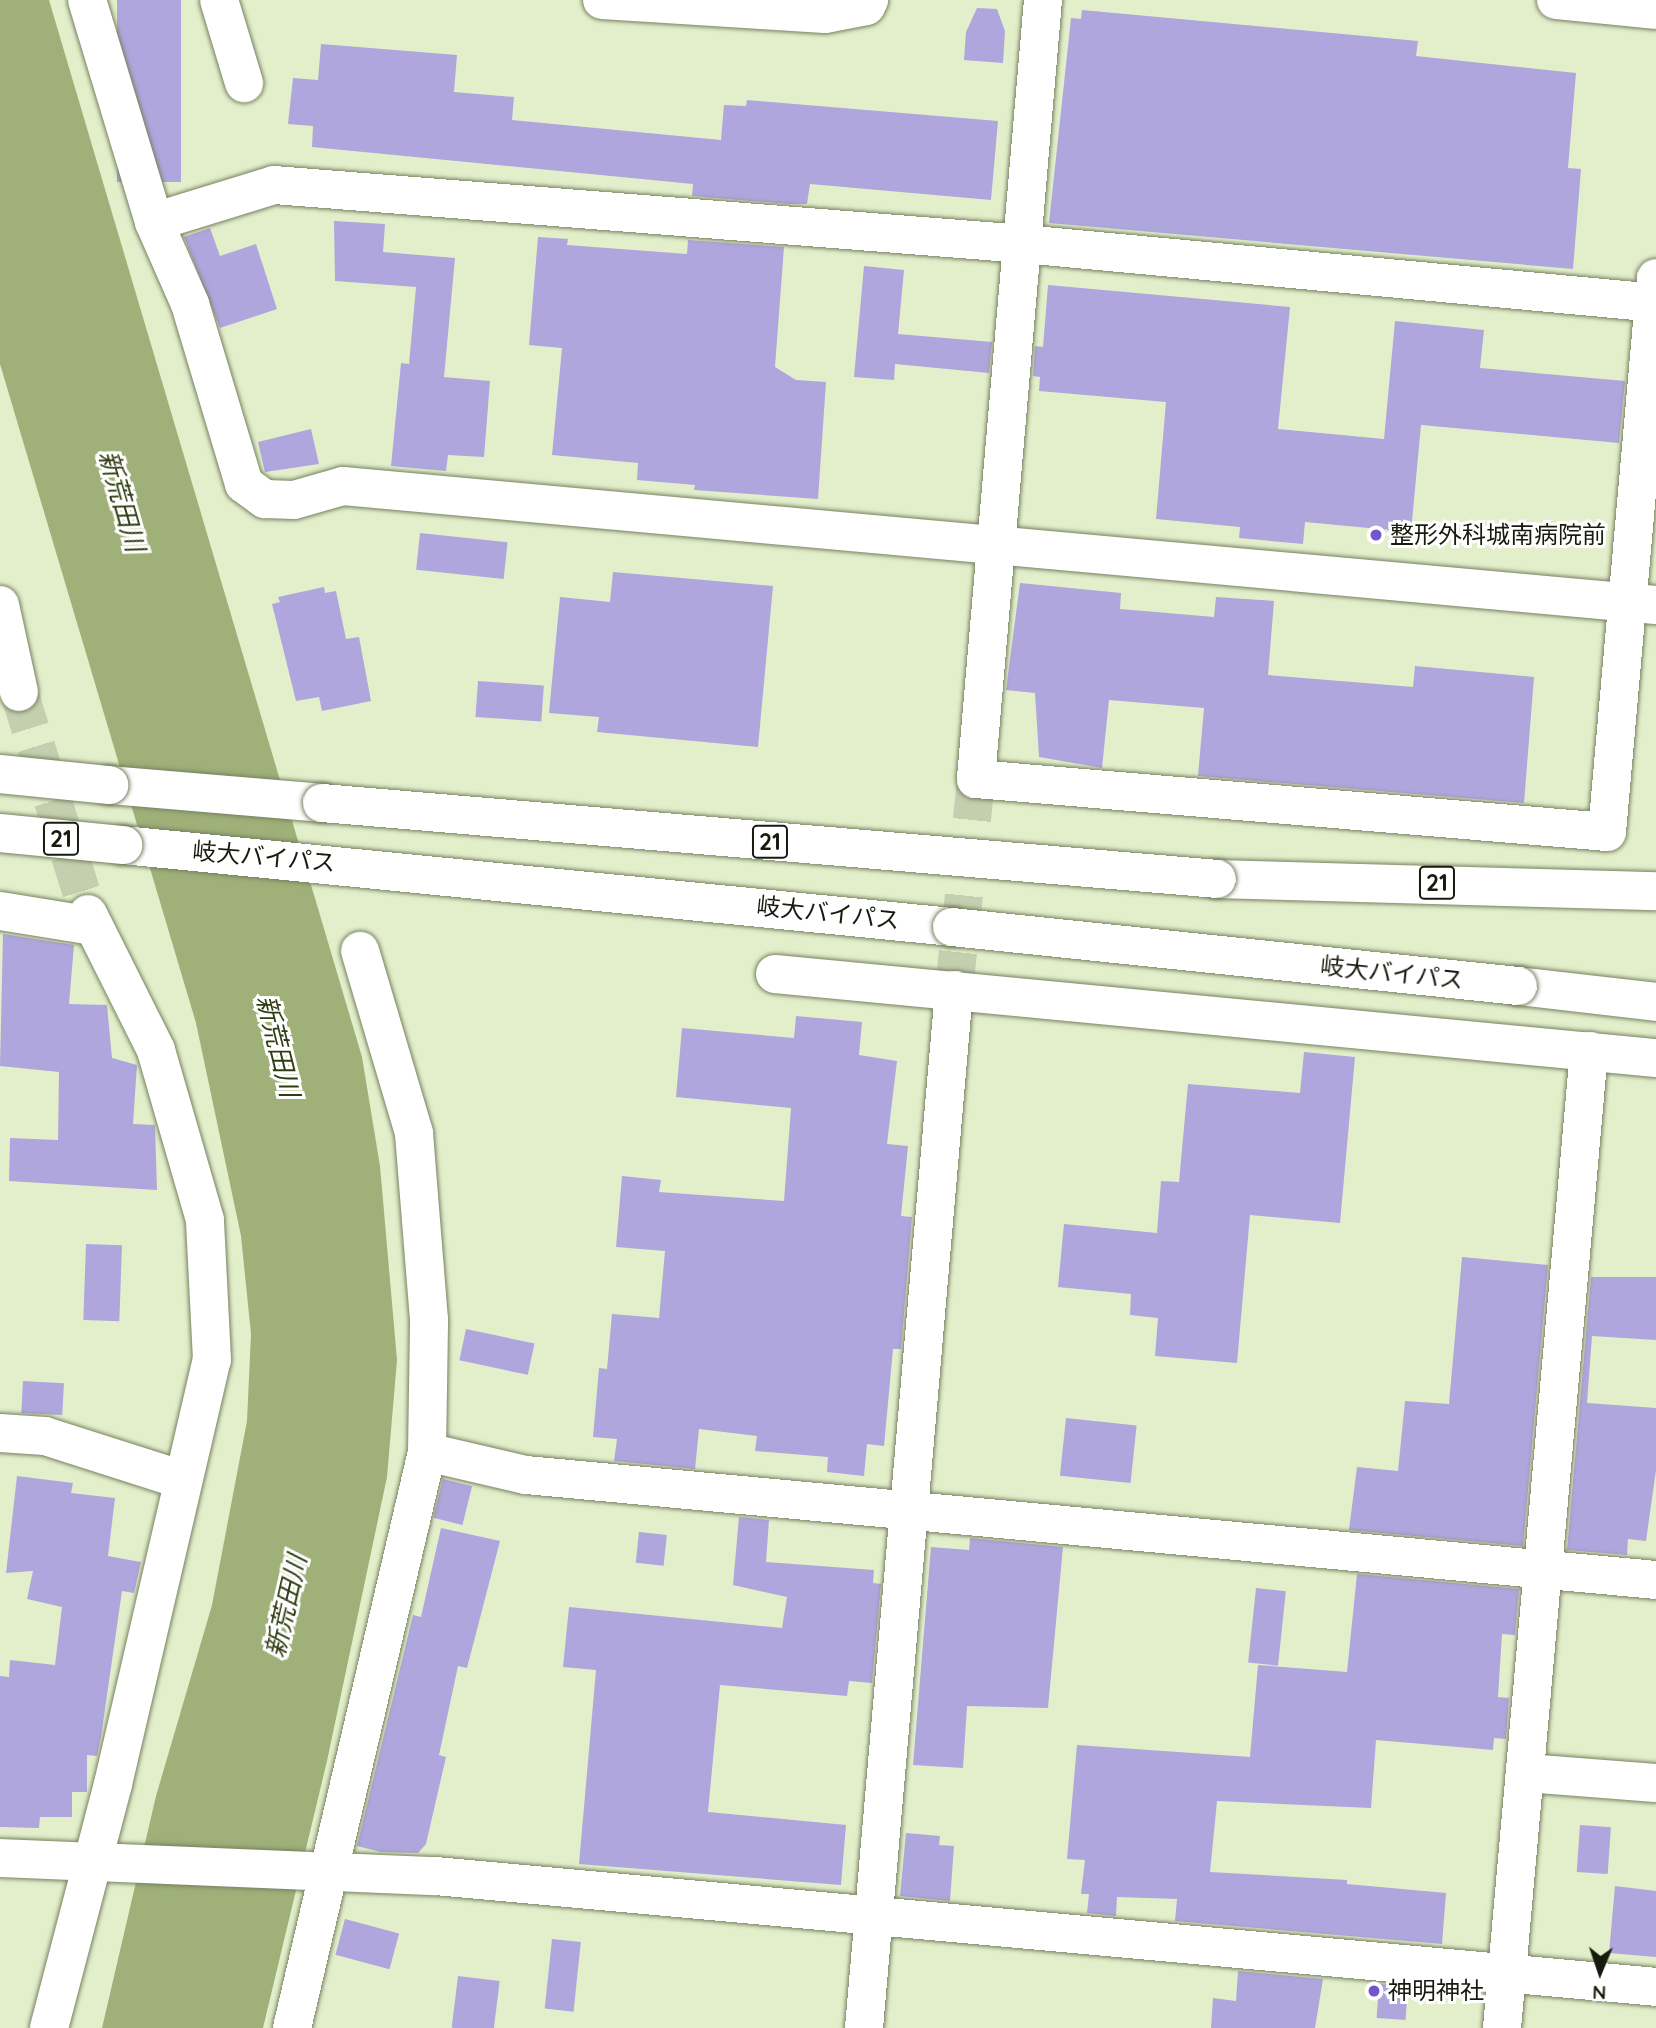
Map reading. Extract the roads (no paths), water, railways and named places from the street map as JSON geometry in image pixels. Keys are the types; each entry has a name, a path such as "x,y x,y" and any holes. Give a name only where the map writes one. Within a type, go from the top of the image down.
{"main road":[{"path":"87,0 154,222 190,304 244,484 265,499 294,500 343,486 1641,604"},
{"path":"219,0 244,83"},
{"path":"602,0 825,14 866,6 869,0"},
{"path":"154,222 274,185 1023,244 1655,295 1641,604 1607,832 976,779 1023,244 1043,0"},
{"path":"1556,0 1656,10"},
{"path":"0,605 19,692"},
{"name":"21","path":"0,774 1217,879 1656,891"},
{"name":"岐大バイパス","path":"0,833 648,893 1656,1002"},
{"path":"0,911 90,920 156,1050 205,1220 212,1360 183,1480 110,1863 49,2028"},
{"path":"292,2028 323,1870 428,1452 429,1320 414,1133 360,951"},
{"path":"775,974 1656,1058"},
{"path":"864,2028 954,990"},
{"path":"1502,2028 1546,1570 1589,1051"},
{"path":"0,1433 45,1436 183,1480"},
{"path":"428,1452 526,1475 908,1513 1656,1580"},
{"path":"1527,1773 1656,1783"},
{"path":"0,1858 323,1870 874,1916 1656,1987"}],"water":[{"name":"新荒田川","path":"0,0 49,0 362,1057 380,1166 397,1360 387,1477 327,1761 263,2028 102,2028 156,1796 212,1605 247,1421 251,1334 241,1236 196,1023 0,364"}],"tunnel":[{"path":"19,692 88,914"},
{"path":"954,990 976,779"}],"place":[{"name":"整形外科城南病院前","path":"1376,535"},
{"name":"神明神社","path":"1374,1991"}]}
